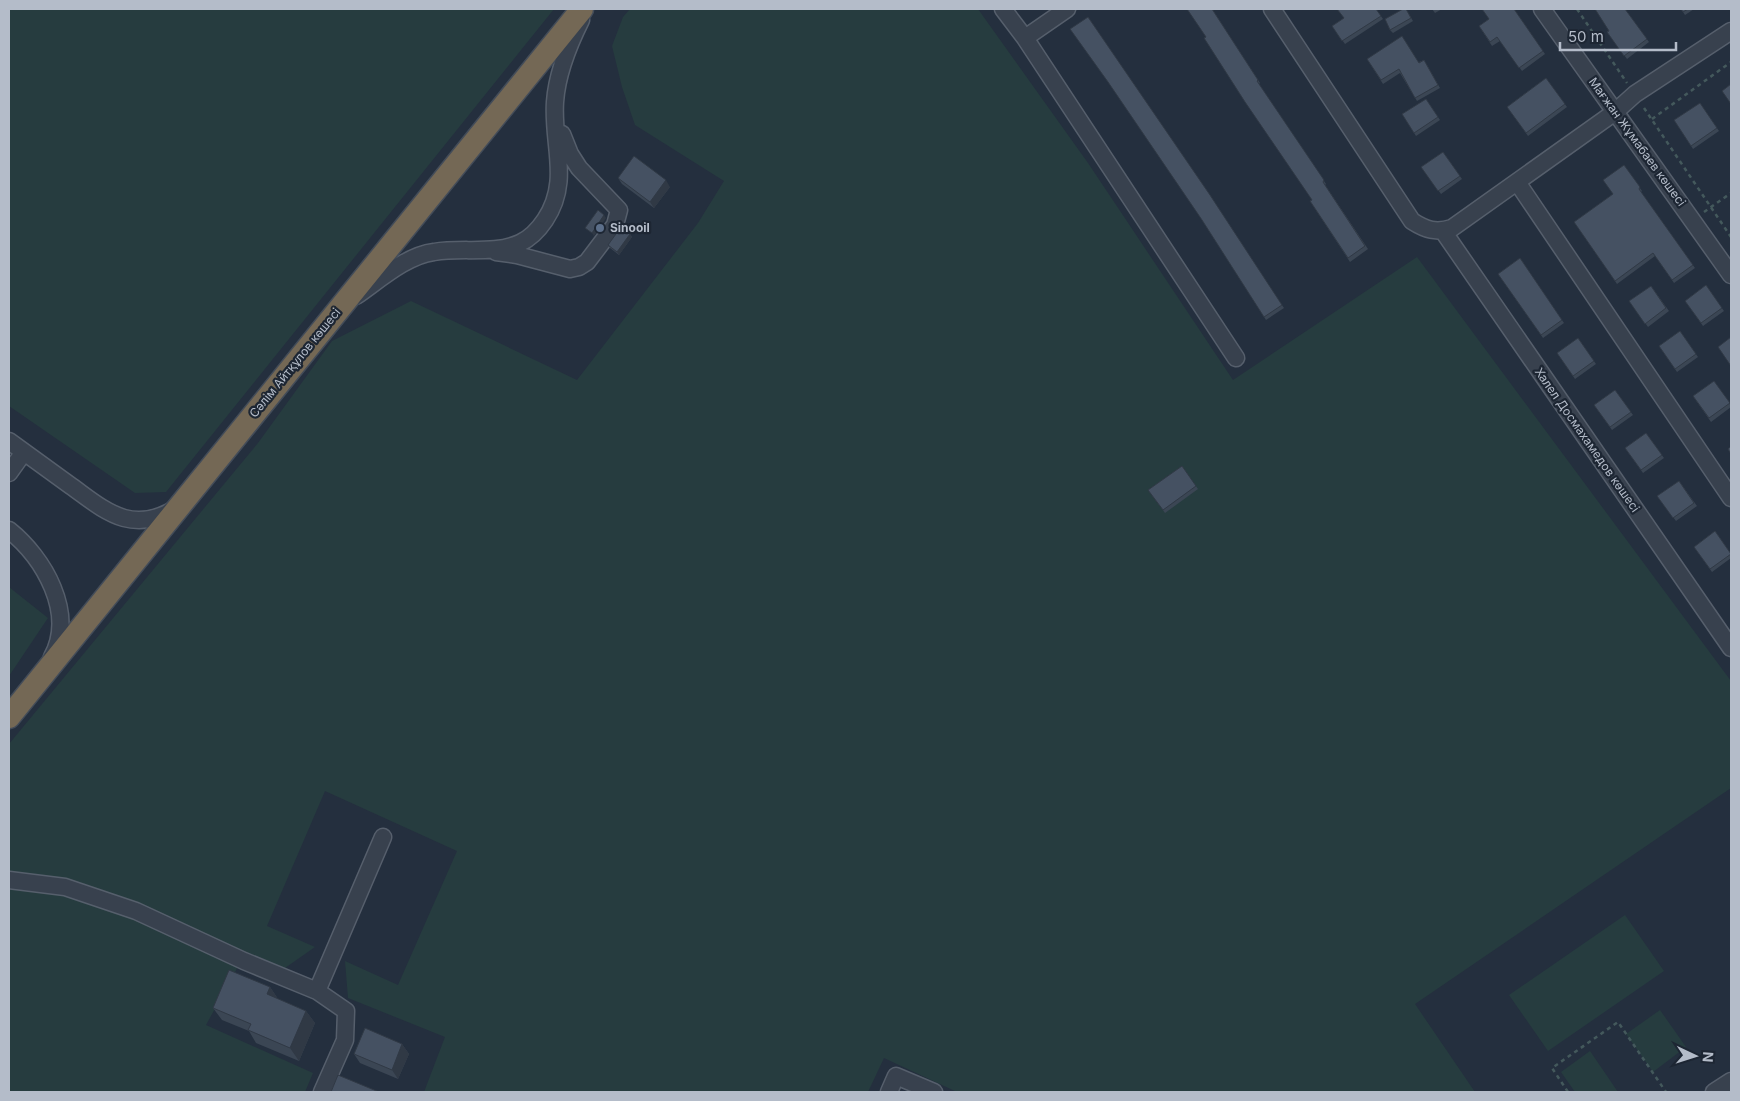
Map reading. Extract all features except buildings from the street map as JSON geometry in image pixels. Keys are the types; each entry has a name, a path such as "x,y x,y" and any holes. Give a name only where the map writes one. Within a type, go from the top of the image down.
{"highway":[{"name":"Сәлім Айтқұлов көшесі","path":"9,717 582,9"}],"street":[{"path":"486,251 521,242 538,231 553,208 560,182 554,127 555,101 560,69 573,36 588,9"},
{"path":"1003,9 1236,358"},
{"path":"1024,38 1067,9"},
{"path":"1272,9 1412,221 1423,228 1433,231 1443,231 1452,228 1615,112 1635,94 1731,31"},
{"name":"Мағжан Жұмабаев көшесі","path":"1542,9 1731,275"},
{"path":"342,306 410,260 433,252 458,250 486,251 517,255 570,269 579,267 587,262 616,225 619,210 579,168 564,140 560,123 560,69"},
{"path":"1517,182 1731,498"},
{"name":"Халел Досмахамедов көшесі","path":"1443,231 1731,648"},
{"path":"9,441 100,507 124,518 152,519 166,515 179,506"},
{"path":"9,473 24,452"},
{"path":"9,530 23,541 42,565 58,604 60,615 59,641 42,676"},
{"path":"317,991 383,836"},
{"path":"9,880 65,887 136,911 244,961 317,991 346,1011 345,1040 322,1092"},
{"path":"889,1092 896,1076 934,1092"},
{"path":"1714,1092 1731,1081"}],"path":[{"path":"1577,9 1731,237"},
{"path":"1652,119 1731,62"},
{"path":"1693,220 1731,193"},
{"path":"1568,1092 1552,1068 1618,1022 1666,1092"}],"green space":[{"path":"9,9 554,9 166,492 135,493 9,406"},
{"path":"630,9 978,9 1088,163 1233,380 1417,257 1731,681 1731,788 1415,1004 1475,1092 957,1092 884,1058 868,1092 424,1092 445,1037 348,998 345,961 398,985 457,851 325,791 267,926 315,947 285,968 246,952 206,1025 313,1073 305,1092 9,1092 9,744 258,443 332,341 411,301 577,380 698,223 724,181 635,125 622,87 612,46 623,17"},
{"path":"9,587 48,618 9,676"},
{"path":"1625,915 1664,971 1548,1051 1509,995"},
{"path":"1660,1010 1686,1047 1653,1072 1626,1034"},
{"path":"1590,1051 1618,1092 1575,1092 1561,1072"}],"place":[{"name":"Sinooil","path":"600,228"}]}
